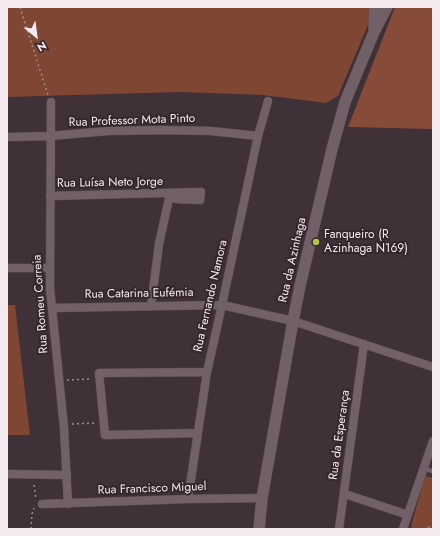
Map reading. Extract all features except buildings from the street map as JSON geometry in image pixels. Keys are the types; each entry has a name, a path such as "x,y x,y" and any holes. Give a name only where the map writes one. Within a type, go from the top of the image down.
{"street":[{"name":"Rua da Azinhaga","path":"259,529 262,498 293,321 339,120 384,7"},
{"name":"Rua Fernando Namora","path":"188,499 207,372 258,136 268,101"},
{"name":"Rua Romeu Correia","path":"50,102 50,268 52,308 64,425 68,504"},
{"name":"Rua Professor Mota Pinto","path":"7,137 50,136 108,131 164,130 211,131 258,136"},
{"name":"Rua Luísa Neto Jorge","path":"50,196 170,194 159,244 151,306"},
{"path":"7,268 50,268"},
{"name":"Rua Catarina Eufémia","path":"52,308 222,305 293,321 433,367"},
{"name":"Rua da Esperança","path":"339,529 345,494 364,344"},
{"path":"198,433 105,435 99,373 207,372"},
{"path":"403,529 433,441"},
{"path":"7,474 67,475"},
{"path":"345,494 408,515"},
{"name":"Rua Francisco Miguel","path":"42,504 262,498"}],"lane":[{"path":"424,469 433,471"}],"path":[{"path":"20,7 50,102"},
{"path":"59,381 100,379"},
{"path":"64,425 104,423"},
{"path":"424,529 433,526"}],"shaded area":[{"path":"7,7 369,7 370,20 338,96 326,103 263,95 180,92 7,97"},
{"path":"395,7 433,7 433,129 348,127"},
{"path":"7,305 15,305 30,435 7,435"},
{"path":"425,476 433,478 433,529 412,529 411,526"}],"place":[{"name":"Fanqueiro (R Azinhaga N169)","path":"316,242"}]}
